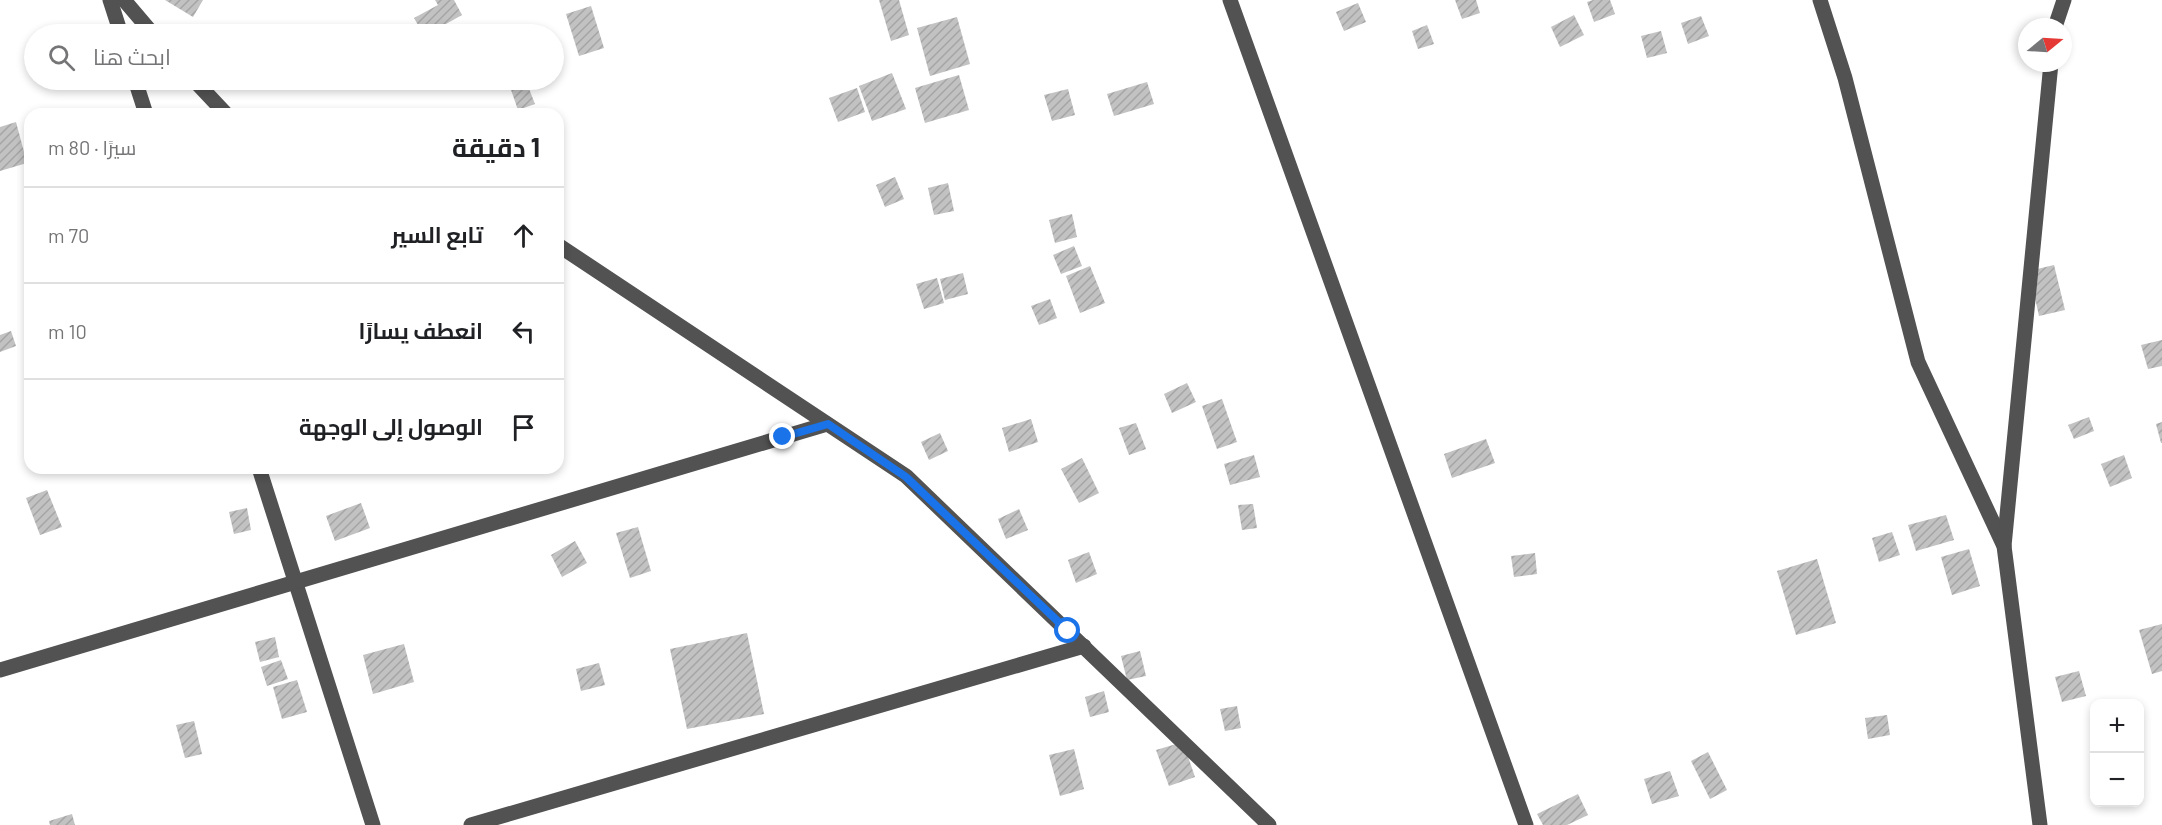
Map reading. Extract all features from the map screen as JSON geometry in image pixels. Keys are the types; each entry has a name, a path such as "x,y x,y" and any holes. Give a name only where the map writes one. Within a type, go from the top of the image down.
{"street":[{"path":"110,0 118,24"},
{"path":"124,0 144,24"},
{"path":"1230,0 1527,825"},
{"path":"1820,0 1845,78 1918,362 2004,546"},
{"path":"2058,18 2064,0"},
{"path":"2040,825 2004,546 2050,72"},
{"path":"138,90 144,108"},
{"path":"203,90 220,108"},
{"path":"564,249 906,477 1269,825"},
{"path":"0,670 828,424"},
{"path":"261,474 373,825"},
{"path":"471,825 1084,646"}],"building":[{"path":"165,0 203,0 193,17"},
{"path":"435,0 454,0 462,15 446,24 417,24 414,18 438,5"},
{"path":"879,0 899,0 909,35 891,41"},
{"path":"1455,0 1476,0 1480,13 1462,19"},
{"path":"1610,0 1615,14 1594,22 1587,2"},
{"path":"1358,3 1366,22 1344,31 1336,12"},
{"path":"591,6 604,48 579,56 566,14"},
{"path":"1574,15 1584,35 1560,47 1551,27"},
{"path":"1701,16 1709,36 1688,44 1681,23"},
{"path":"957,17 970,64 930,76 917,28"},
{"path":"1427,25 1434,44 1418,49 1412,31"},
{"path":"1661,31 1667,53 1647,58 1641,36"},
{"path":"892,73 906,109 872,121 859,86"},
{"path":"959,75 969,110 925,123 915,88"},
{"path":"1147,82 1154,104 1114,116 1107,94"},
{"path":"857,88 865,112 838,122 829,98"},
{"path":"1068,89 1075,115 1052,121 1044,95"},
{"path":"511,90 530,90 535,104 517,108"},
{"path":"16,122 24,152 24,164 0,171 0,127"},
{"path":"895,177 904,199 885,207 876,185"},
{"path":"948,183 954,211 934,215 928,188"},
{"path":"1072,214 1077,237 1055,243 1049,220"},
{"path":"1074,246 1082,266 1061,274 1053,255"},
{"path":"2054,265 2065,310 2039,316 2029,271"},
{"path":"1090,266 1105,303 1080,313 1066,276"},
{"path":"963,273 968,294 945,300 940,279"},
{"path":"937,278 944,303 924,309 916,284"},
{"path":"1050,299 1057,318 1039,325 1031,306"},
{"path":"11,331 16,346 0,352 0,335"},
{"path":"2162,340 2162,366 2148,369 2141,345"},
{"path":"1187,383 1196,402 1172,413 1164,394"},
{"path":"1222,399 1237,442 1217,449 1202,406"},
{"path":"2089,417 2094,431 2074,439 2068,425"},
{"path":"1031,419 1038,442 1009,452 1002,428"},
{"path":"2162,422 2162,443 2161,443 2156,424"},
{"path":"1136,423 1146,449 1129,455 1119,428"},
{"path":"940,433 948,451 929,460 921,442"},
{"path":"1486,439 1495,463 1452,478 1444,454"},
{"path":"1254,455 1260,477 1230,485 1224,464"},
{"path":"2124,455 2132,478 2110,487 2101,464"},
{"path":"1082,458 1099,493 1079,503 1061,469"},
{"path":"47,490 62,527 40,535 26,498"},
{"path":"361,503 370,528 335,541 326,516"},
{"path":"1253,504 1257,528 1242,530 1238,505"},
{"path":"247,508 251,530 234,534 229,512"},
{"path":"1019,509 1028,530 1006,539 998,519"},
{"path":"1946,515 1954,540 1916,551 1908,525"},
{"path":"638,527 651,571 630,578 616,533"},
{"path":"1892,532 1900,555 1879,562 1872,538"},
{"path":"575,541 587,563 562,577 551,555"},
{"path":"1969,549 1980,586 1952,595 1941,557"},
{"path":"1089,552 1097,574 1076,583 1068,560"},
{"path":"1535,553 1537,574 1514,577 1511,556"},
{"path":"1817,559 1836,623 1796,635 1777,571"},
{"path":"2162,624 2162,671 2152,674 2139,630"},
{"path":"747,633 764,714 687,729 670,649"},
{"path":"275,637 279,657 260,662 255,642"},
{"path":"404,644 414,682 373,694 363,655"},
{"path":"1140,651 1146,676 1127,680 1121,656"},
{"path":"281,660 288,679 267,686 261,667"},
{"path":"599,663 605,685 581,691 576,669"},
{"path":"2079,671 2086,696 2062,702 2055,677"},
{"path":"297,680 307,712 282,719 273,687"},
{"path":"1104,691 1109,712 1090,717 1085,697"},
{"path":"1237,706 1241,728 1225,731 1220,709"},
{"path":"1887,715 1890,735 1868,739 1865,718"},
{"path":"194,721 202,754 185,758 176,725"},
{"path":"1183,742 1195,777 1169,786 1156,750"},
{"path":"1074,749 1084,789 1060,796 1049,755"},
{"path":"1708,752 1727,790 1710,799 1691,761"},
{"path":"1670,771 1679,796 1652,804 1644,779"},
{"path":"1578,794 1588,815 1567,825 1543,825 1537,814"},
{"path":"72,814 75,825 50,825 49,821"}],"route":[{"path":"783,437 828,424 906,477 1068,631"}]}
